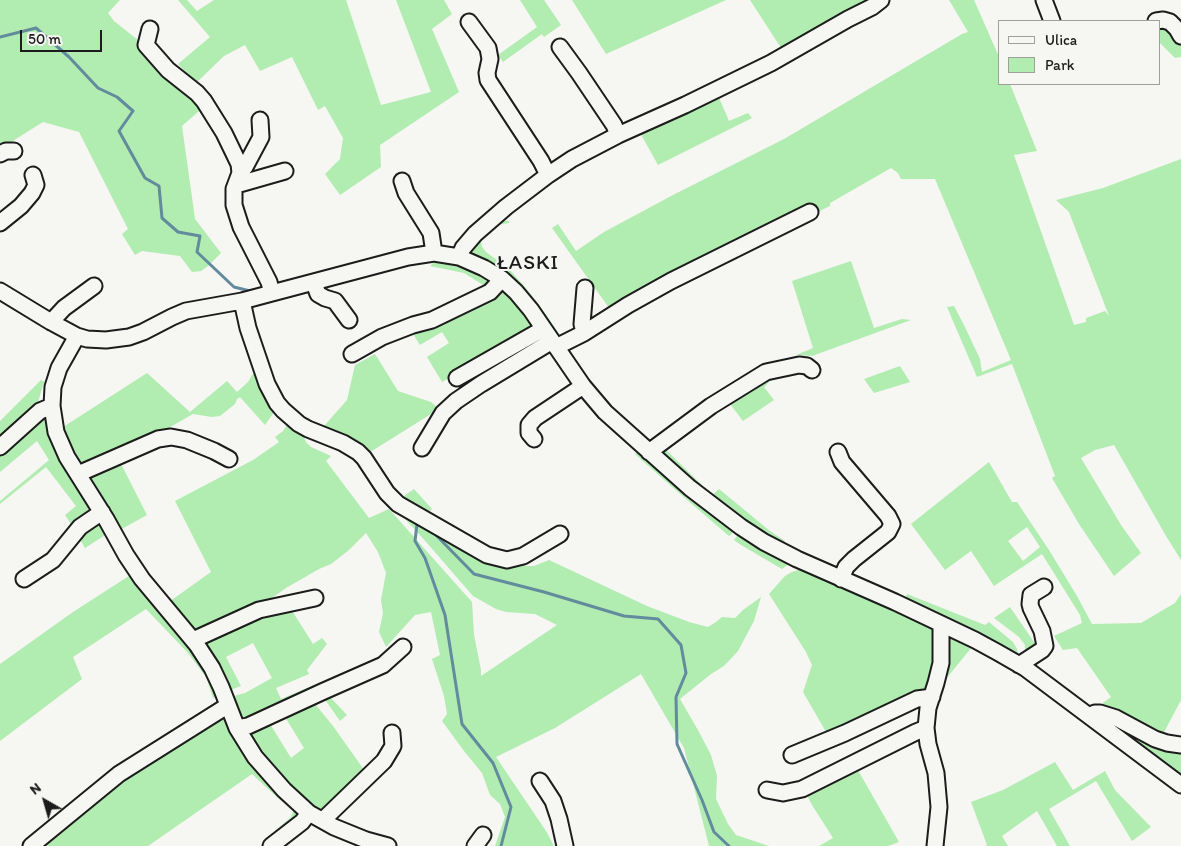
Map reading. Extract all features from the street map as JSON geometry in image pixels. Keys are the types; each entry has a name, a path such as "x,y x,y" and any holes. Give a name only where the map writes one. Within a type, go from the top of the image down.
{"street":[{"path":"459,257 463,248 475,234 548,175 572,159 618,135 771,63 882,0"},
{"path":"1044,0 1052,20"},
{"path":"1161,20 1170,22 1181,36"},
{"path":"469,22 488,48 490,59 487,73 488,80 542,161 548,175"},
{"path":"150,30 146,46 168,70 204,101 224,133 239,164 238,179"},
{"path":"560,48 614,125 618,135"},
{"path":"260,120 260,137 234,189 234,205 241,227 269,282 272,293"},
{"path":"238,179 285,171"},
{"path":"0,223 21,206 32,193 36,185 32,175"},
{"path":"402,181 406,193 431,233 434,253"},
{"path":"457,378 551,339 584,333 628,304 810,212"},
{"path":"2,296 77,336 97,340 117,339 143,332 186,311 242,301 314,283 400,258 434,253 459,257 484,268 502,279 516,292 584,386 606,412 690,488 741,527 764,542 797,559 975,640 1019,665 1181,785"},
{"path":"352,354 382,337 432,320 463,306 490,292 502,279"},
{"path":"314,283 318,294 335,300 349,320"},
{"path":"51,322 64,308 94,286"},
{"path":"584,333 582,324 585,288"},
{"path":"242,301 248,328 266,384 282,410 308,429 343,443 358,452 364,458 387,494 398,504 487,555 506,560 523,556 560,534"},
{"path":"77,336 59,368 53,387 52,406 56,432 67,457 102,512 126,555 142,579 193,640 212,668 237,728 254,756 284,790 316,817 346,832 388,846"},
{"path":"422,448 442,413 456,401 551,339"},
{"path":"649,452 711,406 766,372 799,365 807,366 812,370"},
{"path":"534,439 528,433 529,425 535,418 584,386"},
{"path":"0,447 40,411 52,406"},
{"path":"78,474 158,439 171,437 187,440 229,459"},
{"path":"838,452 842,462 888,516 892,524 888,532 846,567 841,579"},
{"path":"24,579 53,560 80,527 102,512"},
{"path":"1019,665 1045,646 1042,631 1030,608 1031,595 1044,587"},
{"path":"193,640 259,610 315,598"},
{"path":"935,846 939,808 936,773 928,744 926,728 928,708 941,662 941,624"},
{"path":"237,728 248,726 383,665 403,648"},
{"path":"792,755 845,733 917,699 932,697"},
{"path":"31,846 119,774 227,706"},
{"path":"1089,716 1097,713 1108,716 1126,723 1155,739 1181,745"},
{"path":"768,790 783,793 802,789 926,728"},
{"path":"271,846 302,822 316,817 384,760 393,746 392,733"},
{"path":"540,781 553,801 565,846"}],"green space":[{"path":"0,0 120,0 108,13 114,21 143,44 205,106 182,126 195,219 221,253 208,266 201,271 192,272 180,256 142,251 135,255 122,234 128,229 79,132 43,122 0,149"},
{"path":"178,0 187,0 197,11 214,0 346,0 381,105 431,92 396,0 444,0 452,14 432,29 459,92 380,145 381,167 340,195 325,174 340,159 343,138 325,106 318,110 292,57 260,71 245,45 224,56 196,83 178,64 210,37"},
{"path":"520,0 544,0 561,25 544,37 542,34 503,62 498,55 537,27"},
{"path":"572,0 726,0 606,54"},
{"path":"750,0 870,0 783,51"},
{"path":"949,0 974,0 998,54 998,85 1010,85 1037,151 1014,155 1074,325 1086,322 1086,318 1105,311 1109,316 1069,212 1056,200 1103,188 1181,159 1181,560 1114,445 1095,450 1081,458 1121,525 1141,553 1114,576 1079,524 1052,478 1055,476 1012,364 977,377 947,307 954,306 980,359 982,372 1011,360 935,179 901,179 898,173 891,168 830,203 830,206 612,312 552,228 558,224 576,251 604,232 784,139 968,32"},
{"path":"1161,24 1181,43 1181,57 1175,58 1161,44"},
{"path":"717,93 729,121 748,113 752,118 658,165 638,129"},
{"path":"495,221 509,221 509,223 493,225 487,229 481,242 482,247 509,269 525,287 563,340 559,341 518,287 502,272 472,256 470,253 469,249 473,240"},
{"path":"437,259 454,261 493,280 488,288 464,273 430,266"},
{"path":"851,261 874,328 902,319 911,320 812,356 796,355 813,348 792,281"},
{"path":"500,288 507,289 535,327 527,335 442,382 427,357 449,343 442,332 420,345 413,334"},
{"path":"375,354 398,391 431,402 439,409 367,454 319,430 347,400 355,365"},
{"path":"900,366 910,382 874,393 864,379"},
{"path":"259,369 277,408 265,425 240,397 235,404 220,416 212,417 193,414 165,430 80,467 60,429 147,373 190,412 227,381 237,392"},
{"path":"766,375 771,380 764,387 774,400 743,421 727,400"},
{"path":"41,380 45,382 37,406 45,413 94,507 74,529 65,515 76,506 46,467 0,504 0,501 49,460 37,441 0,472 0,421"},
{"path":"289,422 301,431 306,442 311,447 331,456 326,461 369,518 389,509 472,602 474,635 481,676 557,625 535,614 506,612 496,609 473,596 395,508 399,498 414,489 432,509 429,512 473,541 518,563 534,566 549,560 647,606 689,622 708,627 722,617 735,618 761,597 754,621 738,651 724,666 680,699 711,755 717,776 716,799 728,824 736,835 769,846 709,846 684,748 641,674 555,728 496,757 554,846 495,846 505,817 500,804 490,795 482,773 442,721 447,714 444,696 432,659 440,655 431,612 415,615 386,647 379,632 383,613 381,600 386,573 378,552 366,533 331,564 286,588 263,604 193,634 166,604 211,572 175,501 253,460 279,442 275,437 283,431"},
{"path":"661,445 702,485 698,488 656,452"},
{"path":"638,452 733,528 732,534 729,536 671,486 635,454"},
{"path":"119,460 147,515 118,531 84,476"},
{"path":"989,462 1012,502 1017,502 1049,550 1092,624 1141,623 1175,603 1181,594 1181,700 1161,738 1092,711 1111,697 1077,648 1063,650 1054,636 1082,623 1080,615 1042,554 994,586 971,551 945,570 911,524","holes":["1027,527 1040,547 1023,561 1008,541"]},
{"path":"719,489 785,541 782,544 754,530 711,496"},
{"path":"99,522 110,532 85,548 78,536"},
{"path":"742,534 789,561 789,564 782,569 734,540 738,535"},
{"path":"798,570 804,570 934,626 936,633 931,689 829,737 803,692 812,665 806,652 769,594 785,576"},
{"path":"132,574 197,650 221,697 213,698 206,677 188,653 146,609 73,657 82,679 0,741 0,664 73,612"},
{"path":"907,594 985,625 989,622 1013,642 1018,655 905,600"},
{"path":"289,606 313,644 322,638 327,644 307,670 309,674 276,688 281,699 314,685 316,689 240,722 230,697 245,693 272,678 253,643 226,657 241,686 228,691 206,653 203,638"},
{"path":"1010,607 1038,648 1025,657 1025,645 1019,637 994,618"},
{"path":"950,632 972,647 945,680 940,690 943,641"},
{"path":"327,691 330,697 347,715 340,721 321,694"},
{"path":"311,699 367,774 323,812 315,811 253,748 246,728 267,719 291,758 304,748 282,712"},
{"path":"222,713 300,815 277,834 275,831 291,817 294,809 280,800 252,774 148,846 34,846 90,800"},
{"path":"1097,715 1181,747 1181,777"},
{"path":"1055,762 1073,790 1105,771 1115,790 1151,827 1132,841 1096,781 1049,809 1070,846 1057,846 1037,811 1002,836 1008,846 985,846 987,845 971,802 1003,790"},
{"path":"855,765 899,842 888,846 819,846 833,838 807,795 813,788"}],"waterway":[{"path":"0,37 36,28 69,57 98,88 117,97 133,111 119,131 145,178 159,186 162,218 178,232 200,236 197,252 234,287 250,291"},
{"path":"417,524 429,530"},
{"path":"417,524 415,541 425,558 445,615 462,724 493,763 511,807 501,846"},
{"path":"434,533 474,574 544,592 624,616 658,619 681,645 686,673 676,697 677,744 714,832 729,846"}],"district":[{"name":"ŁASKI","path":"528,264"}]}
